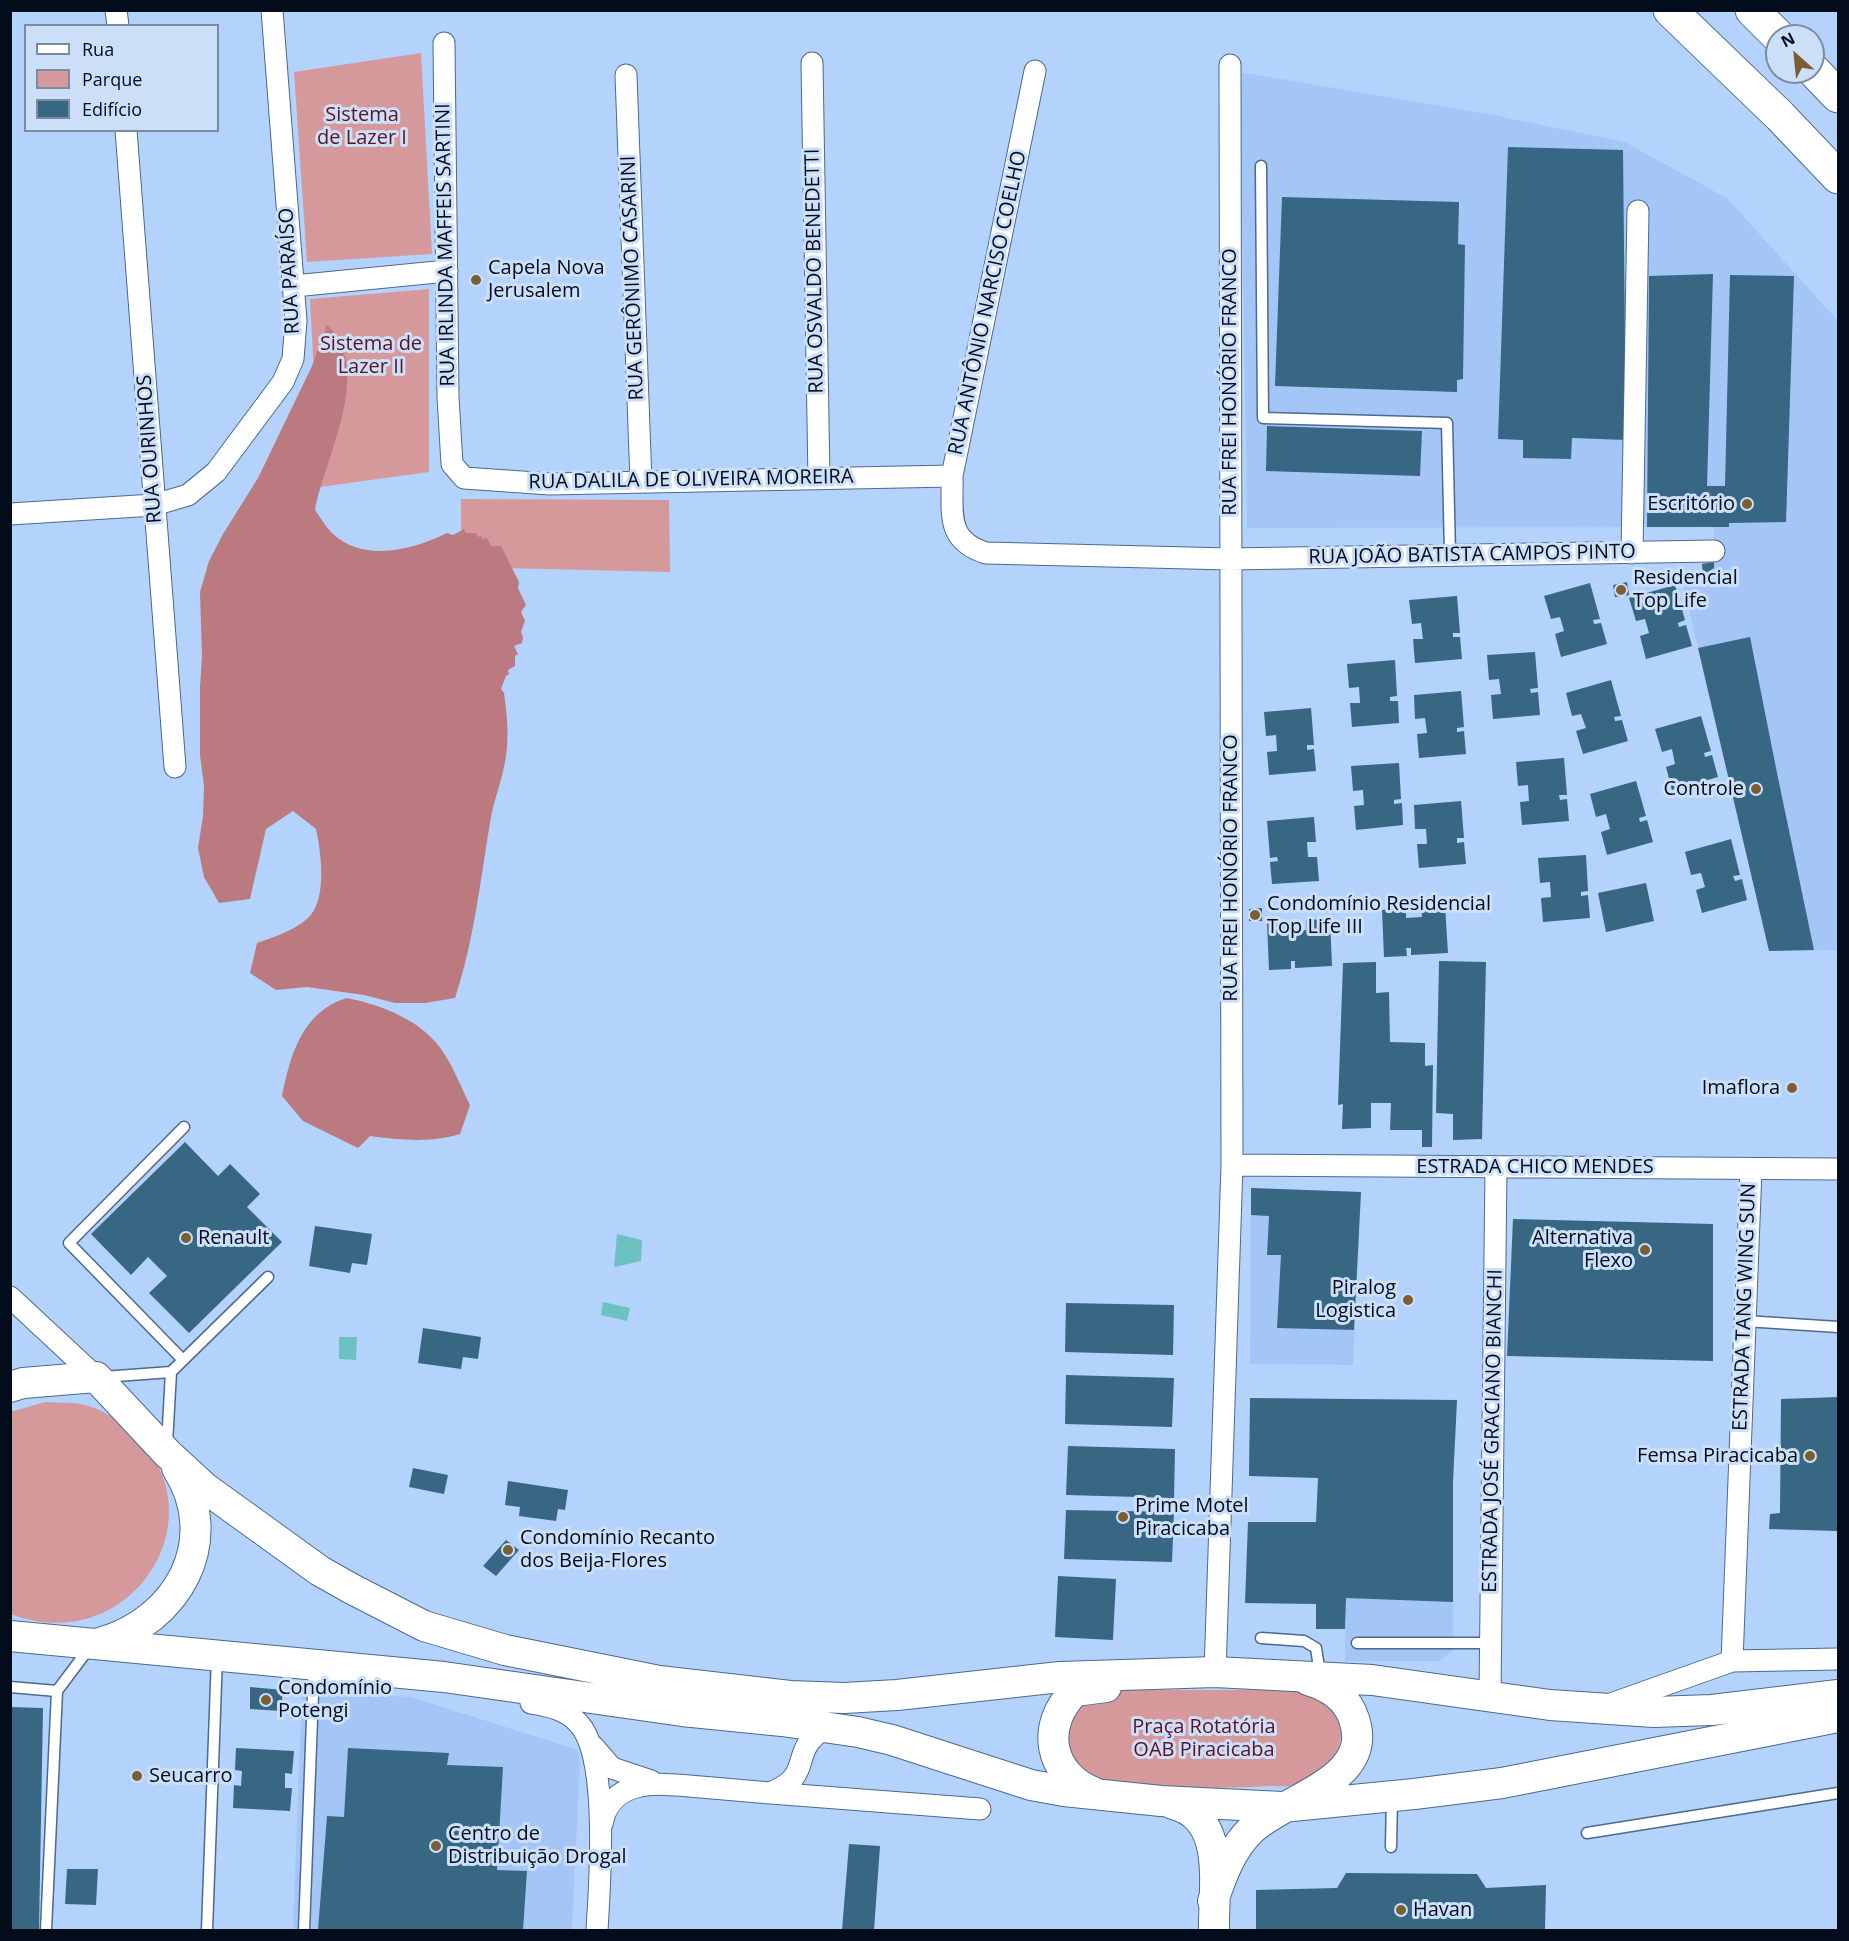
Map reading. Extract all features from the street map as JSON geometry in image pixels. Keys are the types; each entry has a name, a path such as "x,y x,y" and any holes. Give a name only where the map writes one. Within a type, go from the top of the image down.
{"highway":[{"path":"1670,10 1780,116 1839,177"},
{"path":"1752,10 1766,24"},
{"path":"1825,82 1839,96"}],"main road":[{"path":"10,1387 33,1382 96,1377 167,1453 205,1488 320,1571 424,1626 506,1650 689,1685 790,1696 897,1695 1060,1677 1215,1672 1372,1680 1593,1710 1654,1712 1712,1710 1839,1695"},
{"path":"92,1645 121,1637 158,1613 171,1600 187,1570 193,1538 193,1509 185,1483 167,1453"},
{"path":"392,1671 413,1648 424,1626"},
{"path":"10,1636 392,1671 502,1684 682,1711 858,1732 922,1748 1031,1785 1100,1796 1161,1802 1282,1807 1392,1797 1502,1783 1839,1717"},
{"path":"1100,1796 1072,1779 1057,1758 1053,1742 1057,1714 1075,1691 1128,1685 1152,1675"},
{"path":"1213,1901 1224,1869 1236,1847 1251,1830 1282,1807 1338,1776 1350,1764 1356,1749 1358,1733 1346,1703 1332,1688 1286,1676"},
{"path":"1161,1802 1187,1808 1209,1830 1214,1864 1214,1930"}],"street":[{"name":"RUA PARAÍSO","path":"10,514 154,506 188,495 205,484 283,382 293,359 296,321 272,10"},
{"name":"RUA IRLINDA MAFFEIS SARTINI","path":"444,43 450,448"},
{"name":"RUA OSVALDO BENEDETTI","path":"812,63 819,479"},
{"name":"RUA FREI HONÓRIO FRANCO","path":"1215,1672 1232,1165 1230,64"},
{"name":"RUA ANTÔNIO NARCISO COELHO","path":"957,536 953,516 952,476 1035,71"},
{"name":"RUA GERÔNIMO CASARINI","path":"626,75 641,482"},
{"name":"RUA OURINHOS","path":"126,132 175,767"},
{"path":"1632,553 1638,211"},
{"path":"294,286 447,271"},
{"name":"RUA DALILA DE OLIVEIRA MOREIRA","path":"450,448 452,464 464,478 550,484 952,476"},
{"name":"RUA JOÃO BATISTA CAMPOS PINTO","path":"957,536 968,547 986,553 1230,559 1714,551"},
{"name":"ESTRADA CHICO MENDES","path":"1232,1165 1839,1169"},
{"name":"ESTRADA JOSÉ GRACIANO BIANCHI","path":"1490,1695 1496,1167"},
{"name":"ESTRADA TANG WING SUN","path":"1732,1662 1751,1169"},
{"path":"10,1297 96,1377"},
{"path":"1593,1710 1732,1662 1839,1659"},
{"path":"502,1684 519,1701 557,1707 582,1727 591,1743 612,1768 664,1784"},
{"path":"770,1793 786,1787 796,1778 805,1744 825,1728"},
{"path":"591,1743 596,1764 600,1836 597,1930"},
{"path":"800,1766 819,1789 837,1797"},
{"path":"600,1836 604,1813 615,1798 639,1785 664,1784 980,1809"}],"lane":[{"path":"1261,166 1263,418 1447,423 1450,554"},
{"path":"183,1360 69,1243 184,1127"},
{"path":"96,1377 171,1372 268,1277"},
{"path":"1745,1321 1839,1327"},
{"path":"167,1453 171,1372"},
{"path":"1261,1638 1304,1641 1316,1648 1320,1677"},
{"path":"1357,1643 1491,1643"},
{"path":"46,1930 57,1691 92,1645"},
{"path":"207,1930 217,1656"},
{"path":"304,1930 314,1664"},
{"path":"10,1687 57,1691"},
{"path":"1587,1833 1839,1793"},
{"path":"1391,1847 1392,1797"}],"shaded area":[{"path":"1240,72 1493,115 1625,142 1728,199 1838,321 1838,950 1769,951 1682,580 1703,576 1714,568 1714,527 1247,528"},
{"path":"327,325 341,344 347,366 347,390 315,510 332,533 344,542 373,551 404,548 447,533 453,535 464,529 466,533 476,533 478,537 487,538 491,546 501,546 519,582 518,588 526,605 521,612 525,621 521,632 522,643 514,646 518,654 515,656 515,666 508,670 509,674 501,689 504,693 507,717 506,756 491,815 472,933 455,998 425,1003 395,1003 364,995 307,987 276,990 250,973 257,943 296,927 314,911 318,901 321,876 316,829 293,811 266,829 250,899 219,903 204,877 198,848 203,816 204,786 200,755 202,656 200,592 209,561 258,478 312,366"},
{"path":"347,998 402,1016 436,1043 452,1067 470,1105 460,1134 427,1140 370,1136 358,1148 303,1121 282,1096 294,1051 309,1024 332,1004"},
{"path":"1251,1188 1361,1192 1353,1365 1250,1364"},
{"path":"617,1234 642,1240 641,1261 614,1267"},
{"path":"603,1302 630,1308 627,1321 601,1315"},
{"path":"339,1337 357,1337 356,1360 339,1359"},
{"path":"1346,1479 1453,1482 1453,1650 1439,1661 1345,1661"},
{"name":"Centro de Distribuição Drogal","path":"302,1691 411,1697 578,1750 580,1761 572,1930 293,1930"}],"green space":[{"name":"Sistema de Lazer I","path":"421,53 432,254 307,262 294,72"},
{"name":"Sistema de Lazer II","path":"429,289 429,472 320,487 310,299"},
{"path":"461,499 669,500 670,572 461,567"},
{"path":"45,1402 76,1403 95,1408 132,1432 158,1466 169,1502 166,1539 151,1572 126,1599 93,1617 54,1623 11,1614 10,1412"},
{"name":"Praça Rotatória OAB Piracicaba","path":"1129,1690 1306,1690 1318,1695 1335,1712 1340,1724 1339,1745 1336,1754 1323,1770 1293,1786 1217,1788 1166,1786 1109,1780 1087,1774 1074,1762 1069,1753 1066,1732 1071,1713 1088,1699"}],"building":[{"path":"1508,147 1623,150 1626,440 1572,438 1571,459 1523,458 1523,440 1498,439"},
{"path":"1282,197 1459,202 1458,244 1465,245 1463,379 1457,380 1457,392 1275,386"},
{"path":"1713,274 1707,486 1725,486 1730,275 1794,276 1786,522 1729,523 1729,527 1647,527 1649,276"},
{"path":"1267,426 1422,431 1420,476 1266,471"},
{"path":"1714,562 1714,568 1703,576 1702,564"},
{"name":"Residencial Top Life","path":"1627,582 1629,595 1615,597 1613,585"},
{"path":"1590,583 1600,619 1593,620 1594,624 1601,623 1607,644 1561,657 1555,634 1564,631 1560,617 1551,619 1544,596"},
{"path":"1675,585 1685,620 1678,623 1679,627 1686,625 1692,646 1646,659 1640,636 1649,633 1645,619 1636,621 1629,598"},
{"path":"1457,596 1460,633 1453,633 1453,637 1460,637 1462,659 1415,663 1413,639 1423,639 1421,623 1412,624 1409,600"},
{"path":"1750,637 1814,950 1769,951 1698,648"},
{"path":"1535,652 1538,688 1530,689 1531,693 1538,692 1540,715 1493,719 1491,695 1501,694 1499,679 1489,680 1487,655"},
{"path":"1395,660 1397,696 1390,697 1390,701 1398,701 1399,723 1352,727 1350,703 1360,703 1359,687 1349,688 1347,664"},
{"path":"1611,680 1621,716 1614,717 1615,721 1622,720 1628,741 1583,754 1576,731 1586,728 1581,714 1572,716 1566,693"},
{"path":"1461,691 1464,727 1457,728 1457,732 1464,731 1466,754 1419,758 1417,734 1427,733 1425,718 1415,719 1414,695"},
{"path":"1311,708 1314,745 1307,745 1307,750 1314,749 1316,771 1269,775 1267,752 1277,751 1276,735 1266,736 1264,712"},
{"path":"1701,716 1711,751 1704,753 1705,757 1712,755 1718,777 1672,790 1666,767 1675,764 1672,749 1662,752 1655,729"},
{"path":"1564,758 1567,795 1559,795 1560,800 1567,799 1569,821 1522,825 1520,802 1529,801 1528,785 1518,786 1516,762"},
{"path":"1399,763 1401,799 1394,800 1394,804 1402,803 1403,825 1356,830 1354,806 1364,805 1363,790 1353,791 1351,766"},
{"path":"1636,781 1646,816 1639,818 1640,822 1647,820 1653,842 1607,855 1601,832 1610,829 1606,814 1596,817 1590,794"},
{"path":"1461,801 1464,838 1457,838 1457,843 1464,842 1466,864 1419,868 1417,844 1427,844 1426,829 1415,829 1414,805"},
{"path":"1314,817 1316,842 1307,842 1308,857 1317,857 1319,881 1272,884 1270,862 1278,861 1277,857 1270,858 1267,821"},
{"path":"1731,839 1740,875 1733,876 1735,881 1742,879 1747,900 1702,913 1696,890 1705,887 1701,873 1691,875 1685,852"},
{"path":"1586,855 1588,891 1581,892 1581,896 1588,895 1590,918 1543,922 1541,898 1551,897 1550,882 1540,883 1538,858"},
{"path":"1646,883 1654,921 1606,932 1598,893"},
{"path":"1445,906 1448,953 1411,955 1411,948 1406,948 1407,956 1384,957 1382,910 1406,908 1406,918 1422,917 1421,907"},
{"name":"Condomínio Residencial Top Life III","path":"1262,908 1262,921 1249,921 1249,909"},
{"path":"1330,919 1332,966 1295,968 1295,961 1291,961 1291,969 1269,970 1267,922 1290,921 1291,931 1306,930 1306,920"},
{"path":"1439,961 1486,962 1482,1139 1453,1140 1453,1114 1436,1113"},
{"path":"1376,962 1376,993 1389,992 1390,1042 1425,1043 1425,1066 1433,1065 1432,1147 1422,1147 1422,1130 1390,1130 1391,1103 1371,1103 1371,1128 1342,1129 1343,1104 1338,1105 1343,963"},
{"name":"Renault","path":"185,1142 218,1176 230,1164 260,1194 247,1207 282,1242 189,1333 149,1293 167,1276 148,1257 131,1275 91,1234"},
{"path":"1251,1188 1361,1192 1354,1330 1277,1328 1281,1255 1267,1255 1269,1216 1251,1215"},
{"path":"1513,1219 1713,1224 1713,1361 1507,1356"},
{"path":"315,1226 372,1234 367,1265 352,1263 350,1273 309,1266"},
{"path":"1066,1303 1174,1305 1173,1355 1065,1352"},
{"path":"423,1328 481,1337 478,1359 463,1357 461,1369 418,1363"},
{"path":"1066,1375 1174,1378 1172,1427 1065,1424"},
{"name":"Femsa Piracicaba","path":"1838,1397 1838,1531 1769,1529 1770,1514 1780,1513 1781,1399"},
{"path":"1250,1398 1457,1400 1453,1482 1453,1602 1346,1598 1345,1629 1316,1629 1316,1604 1245,1603 1248,1522 1316,1522 1318,1478 1249,1476"},
{"path":"1068,1446 1175,1449 1174,1498 1066,1495"},
{"path":"413,1468 448,1475 444,1494 409,1487"},
{"path":"508,1481 568,1490 565,1510 558,1509 556,1521 519,1516 520,1507 505,1505"},
{"path":"1066,1510 1174,1512 1172,1562 1064,1559"},
{"path":"506,1540 519,1550 496,1576 483,1566"},
{"path":"1058,1576 1116,1579 1113,1640 1055,1637"},
{"name":"Condomínio Potengi","path":"250,1687 283,1690 281,1711 250,1709"},
{"path":"10,1707 43,1708 39,1930 10,1930"},
{"path":"236,1748 294,1751 292,1774 285,1773 285,1788 292,1788 290,1811 233,1808 234,1785 241,1786 242,1771 235,1770"},
{"path":"348,1748 449,1753 447,1765 503,1767 497,1870 527,1871 523,1930 318,1930 327,1816 344,1817"},
{"path":"849,1844 880,1846 874,1930 842,1930"},
{"path":"67,1869 98,1869 96,1905 65,1904"},
{"name":"Havan","path":"1346,1873 1477,1874 1486,1888 1546,1885 1545,1930 1256,1930 1256,1890 1337,1888"}],"place":[{"name":"Capela Nova Jerusalem","path":"476,280"},
{"name":"Escritório","path":"1747,504"},
{"name":"Residencial Top Life","path":"1621,590"},
{"name":"Controle","path":"1756,789"},
{"name":"Condomínio Residencial Top Life III","path":"1255,915"},
{"name":"Imaflora","path":"1792,1088"},
{"name":"Renault","path":"186,1238"},
{"name":"Alternativa Flexo","path":"1645,1250"},
{"name":"Piralog Logistica","path":"1408,1300"},
{"name":"Femsa Piracicaba","path":"1810,1456"},
{"name":"Prime Motel Piracicaba","path":"1123,1517"},
{"name":"Condomínio Recanto dos Beija-Flores","path":"508,1550"},
{"name":"Condomínio Potengi","path":"266,1700"},
{"name":"Seucarro","path":"137,1776"},
{"name":"Centro de Distribuição Drogal","path":"436,1846"},
{"name":"Havan","path":"1401,1910"}]}
